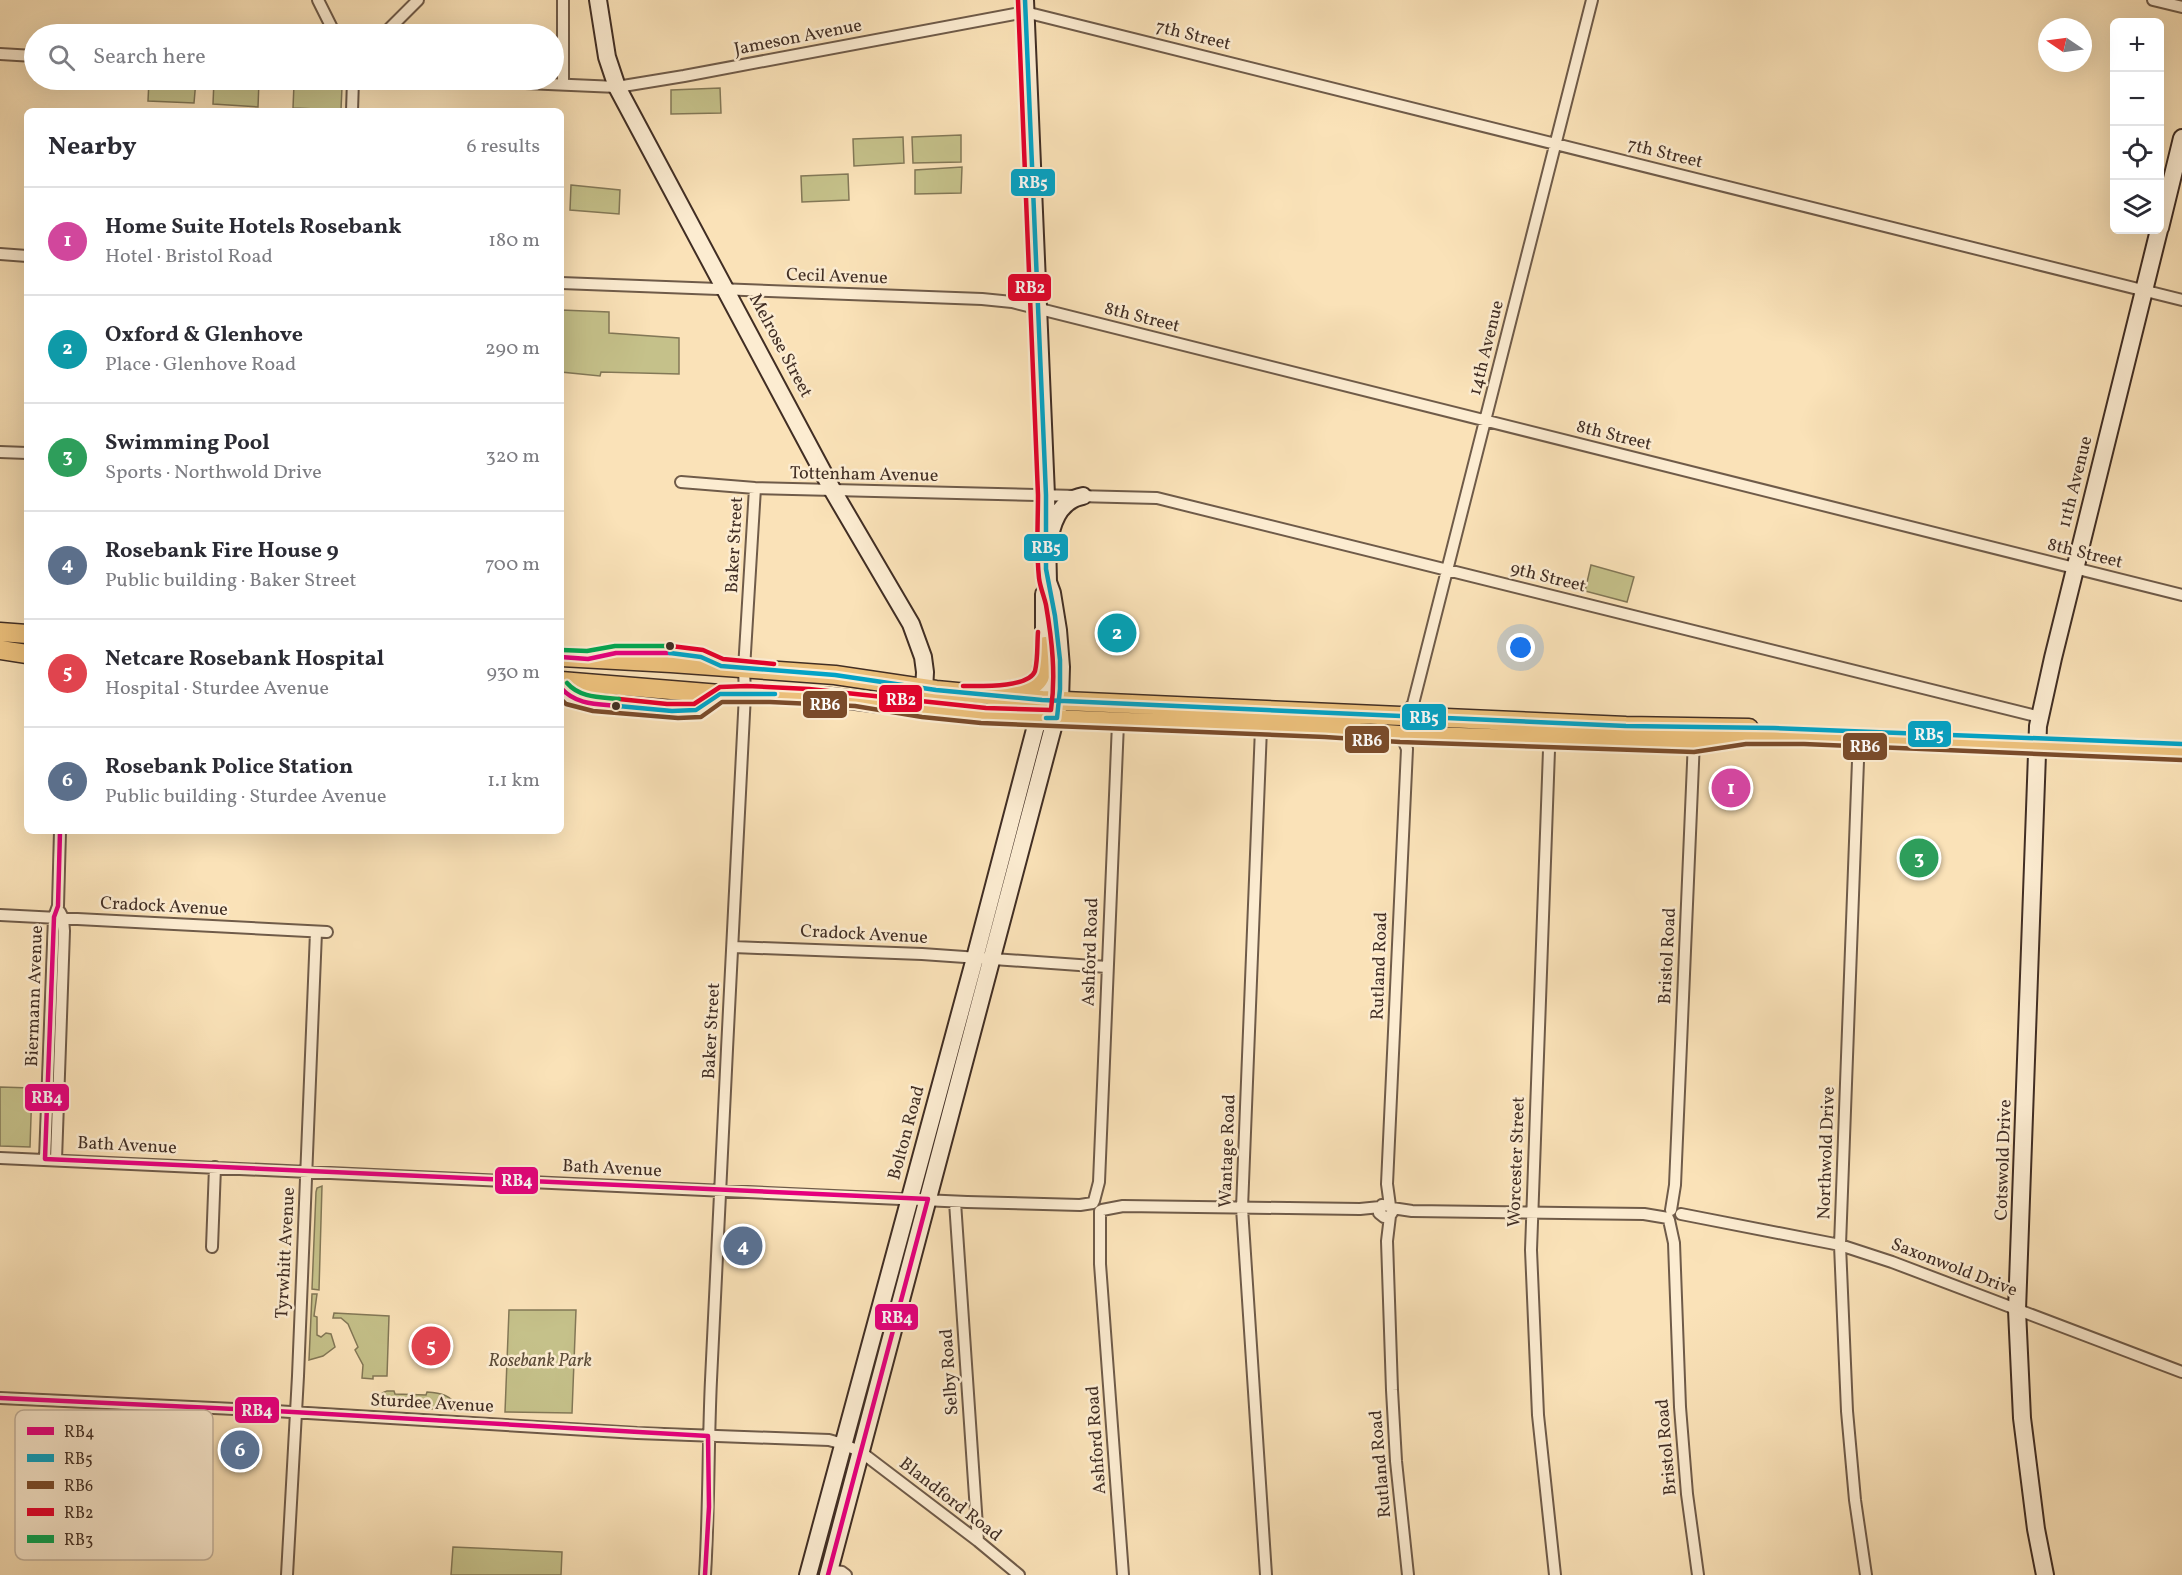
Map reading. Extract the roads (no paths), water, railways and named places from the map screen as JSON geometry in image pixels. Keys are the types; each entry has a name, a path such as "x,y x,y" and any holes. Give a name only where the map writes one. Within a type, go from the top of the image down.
{"main road":[{"name":"Melrose Street","path":"598,0 607,57 617,87 833,490 911,624 923,657 923,710"},
{"path":"1025,6 1048,582"},
{"name":"11th Avenue","path":"2164,209 2182,138"},
{"name":"11th Avenue","path":"2038,741 2040,717 2075,568 2158,234"},
{"path":"1046,554 1052,527 1059,510 1068,501 1083,496"},
{"name":"Bolton Road","path":"828,1573 928,1199 1040,709 1045,646 1044,593 1048,582"},
{"name":"Bolton Road","path":"808,1575 909,1198 1059,709 1061,667 1058,630 1048,582"},
{"path":"0,632 24,634"},
{"path":"981,694 1022,689 1036,683 1041,673 1045,646"},
{"path":"0,650 24,654"},
{"path":"564,657 835,675 924,689 981,694 1040,709"},
{"path":"564,681 745,694 828,697 923,710 1412,712 1550,735"},
{"path":"1059,709 1118,723 1261,728 1408,740 1550,735 1859,735 2182,744"},
{"path":"2038,741 2182,753"},
{"name":"Cotswold Drive","path":"2038,741 2017,1310 2022,1418 2036,1529 2045,1575"}],"street":[{"path":"318,0 330,24"},
{"path":"394,24 418,0"},
{"path":"563,0 563,24"},
{"name":"14th Avenue","path":"1412,712 1592,0"},
{"path":"2153,0 2182,7"},
{"name":"Jameson Avenue","path":"564,85 617,87 684,76 1025,6 1140,40"},
{"name":"7th Street","path":"1140,40 2182,300"},
{"path":"0,54 24,55"},
{"path":"352,108 353,90"},
{"path":"0,254 24,256"},
{"name":"Cecil Avenue","path":"564,283 982,299 1012,302 1038,309"},
{"name":"8th Street","path":"1038,309 2182,595"},
{"path":"0,452 24,453"},
{"name":"Tottenham Avenue","path":"681,483 755,488 1046,495"},
{"name":"Baker Street","path":"705,1575 709,1507 708,1436 745,694 744,669 755,488"},
{"name":"9th Street","path":"1046,495 1157,498 2040,717"},
{"path":"1408,740 1412,712"},
{"path":"1408,740 1412,712"},
{"name":"Ashford Road","path":"1118,723 1098,1230 1123,1575"},
{"name":"Wantage Road","path":"1261,728 1242,1208 1266,1575"},
{"name":"Worcester Street","path":"1550,735 1531,1213 1540,1455 1555,1575"},
{"name":"Northwold Drive","path":"1859,735 1840,1245 1846,1411 1855,1500 1866,1575"},
{"name":"Bristol Road","path":"1694,736 1674,1243 1680,1407 1687,1494 1698,1575"},
{"name":"Rutland Road","path":"1408,740 1386,1211 1396,1461 1408,1575"},
{"name":"Biermann Avenue","path":"50,1160 60,834"},
{"name":"Cradock Avenue","path":"0,915 58,914 321,932"},
{"name":"Tyrwhitt Avenue","path":"287,1575 321,932"},
{"name":"Cradock Avenue","path":"733,947 1107,967"},
{"name":"Bath Avenue","path":"0,1158 909,1198 955,1202 1098,1206"},
{"path":"213,1247 215,1167"},
{"name":"Selby Road","path":"955,1202 978,1541"},
{"name":"Saxonwold Drive","path":"1098,1206 1531,1213 1644,1214 1652,1212 1707,1219 1840,1245 1892,1262 2182,1372"},
{"name":"Sturdee Avenue","path":"0,1398 708,1436 829,1440 861,1452"},
{"name":"Blandford Road","path":"861,1452 1019,1575"},
{"path":"828,1573 838,1571 846,1575"}],"place":[{"name":"Oxford & Glenhove","path":"1117,633"},
{"name":"Home Suite Hotels Rosebank","path":"1731,788"},
{"name":"Swimming Pool","path":"1919,858"},
{"name":"Rosebank Fire House 9","path":"743,1246"},
{"name":"Netcare Rosebank Hospital","path":"431,1346"},
{"name":"Rosebank Police Station","path":"240,1450"}],"park label":[{"name":"Rosebank Park","path":"540,1361"}]}
